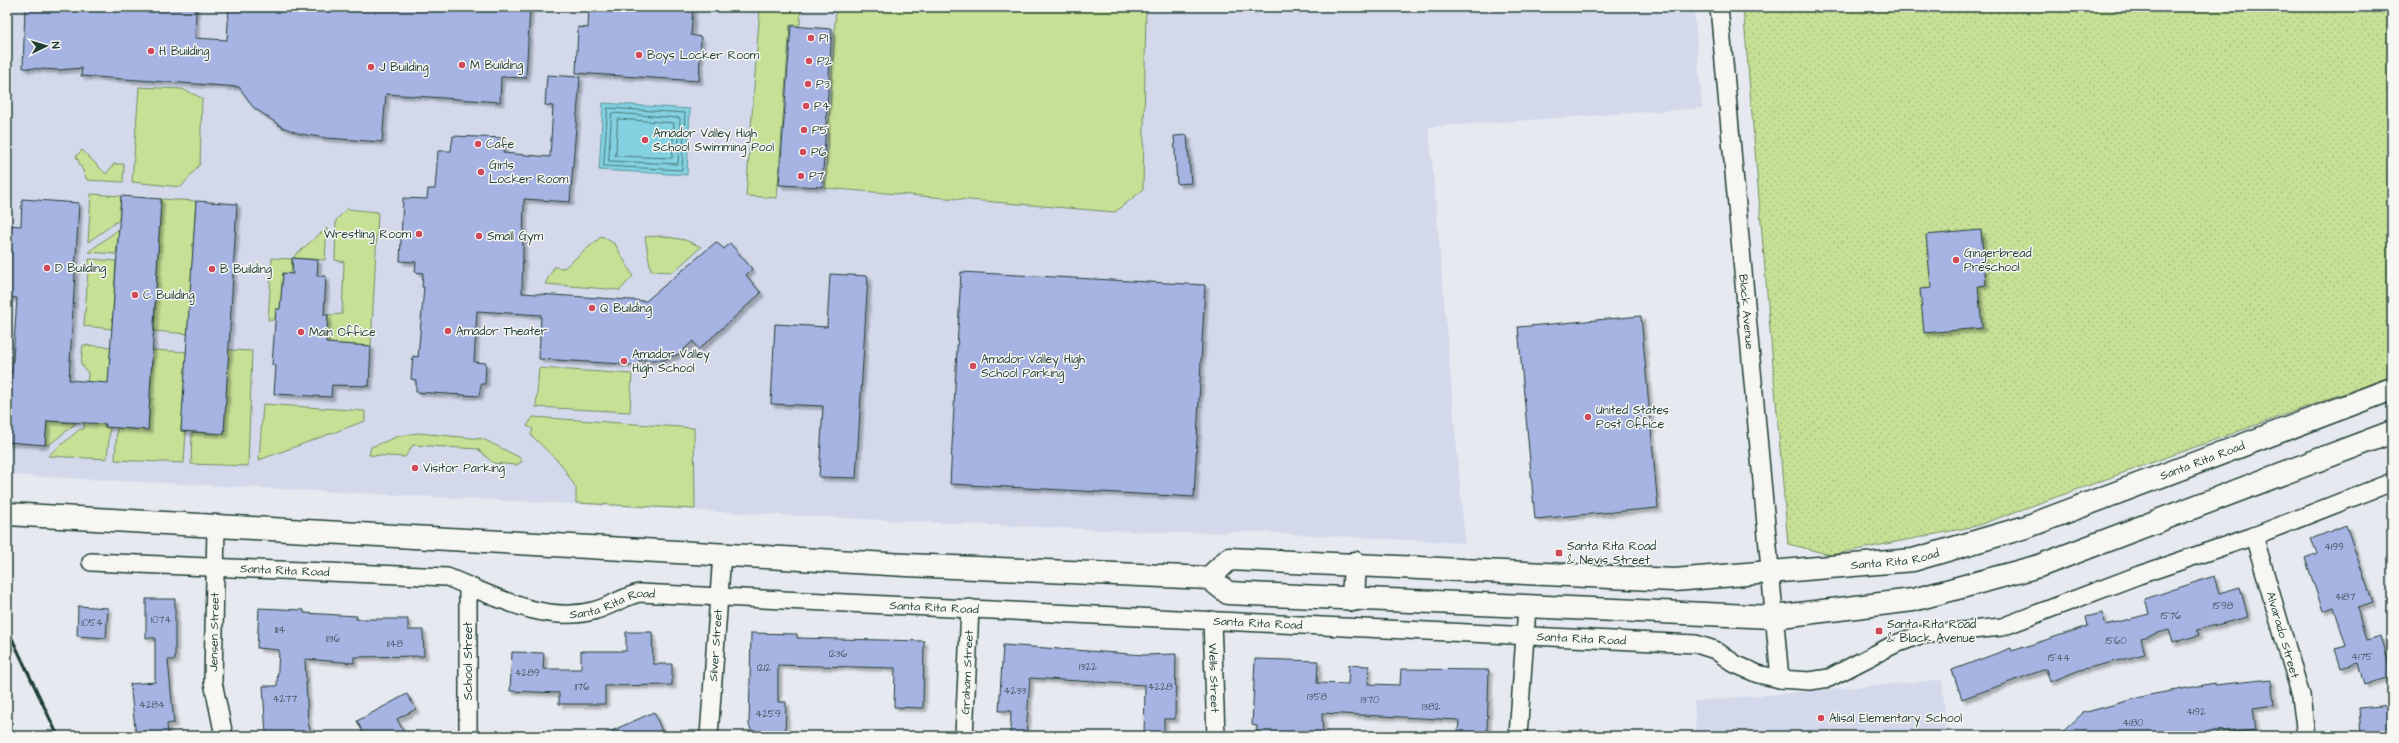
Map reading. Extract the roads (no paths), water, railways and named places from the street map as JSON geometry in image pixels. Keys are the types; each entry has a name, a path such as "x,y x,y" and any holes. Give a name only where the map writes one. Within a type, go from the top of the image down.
{"main road":[{"name":"Santa Rita Road","path":"1209,578 1229,559 1355,563 1674,580 1771,573 1921,558 2026,527 2392,389"},
{"path":"7,514 722,554 1209,578 1228,593 1353,600 1773,616 1912,600 2039,566 2392,432"},
{"path":"1353,600 1355,563"}],"street":[{"name":"Black Avenue","path":"1719,7 1771,573 1773,616 1780,679"},
{"name":"Santa Rita Road","path":"91,562 215,566 447,577 468,586 540,611 567,615 593,611 638,593 1212,620 1524,637 1696,644 1715,650 1735,664 1758,674 1780,679 1810,680 1829,678 1893,645 1920,635 2002,627 2138,575 2254,536 2392,482"},
{"name":"Jensen Street","path":"216,526 213,682 224,736"},
{"name":"Alvarado Street","path":"2254,536 2301,696 2306,736"},
{"name":"Silver Street","path":"709,736 722,554"},
{"name":"School Street","path":"468,586 468,736"},
{"path":"1518,736 1527,607"},
{"name":"Graham Street","path":"964,736 970,608"},
{"name":"Wells Street","path":"1212,620 1216,736"}],"water":[{"name":"Amador Valley High School Swimming Pool","path":"603,103 690,109 687,175 599,170"}],"railway":[{"path":"7,628 58,736"}],"place":[{"name":"P1","path":"811,38"},
{"name":"H Building","path":"151,51"},
{"name":"Boys Locker Room","path":"639,55"},
{"name":"P2","path":"809,61"},
{"name":"M Building","path":"462,65"},
{"name":"J Building","path":"371,67"},
{"name":"P3","path":"808,84"},
{"name":"P4","path":"806,106"},
{"name":"P5","path":"804,130"},
{"name":"Amador Valley High School Swimming Pool","path":"645,140"},
{"name":"Cafe","path":"478,144"},
{"name":"P6","path":"803,152"},
{"name":"Girls Locker Room","path":"481,172"},
{"name":"P7","path":"801,176"},
{"name":"Wrestling Room","path":"419,234"},
{"name":"Small Gym","path":"479,236"},
{"name":"Gingerbread Preschool","path":"1956,260"},
{"name":"D Building","path":"47,268"},
{"name":"B Building","path":"212,269"},
{"name":"C Building","path":"135,295"},
{"name":"Q Building","path":"592,308"},
{"name":"Amador Theater","path":"448,331"},
{"name":"Main Office","path":"301,332"},
{"name":"Amador Valley High School","path":"624,361"},
{"name":"Amador Valley High School Parking","path":"973,366"},
{"name":"United States Post Office","path":"1588,417"},
{"name":"Visitor Parking","path":"415,468"},
{"name":"Santa Rita Road & Nevis Street","path":"1559,553"},
{"name":"Santa Rita Road & Black Avenue","path":"1879,631"},
{"name":"Alisal Elementary School","path":"1821,718"}]}
